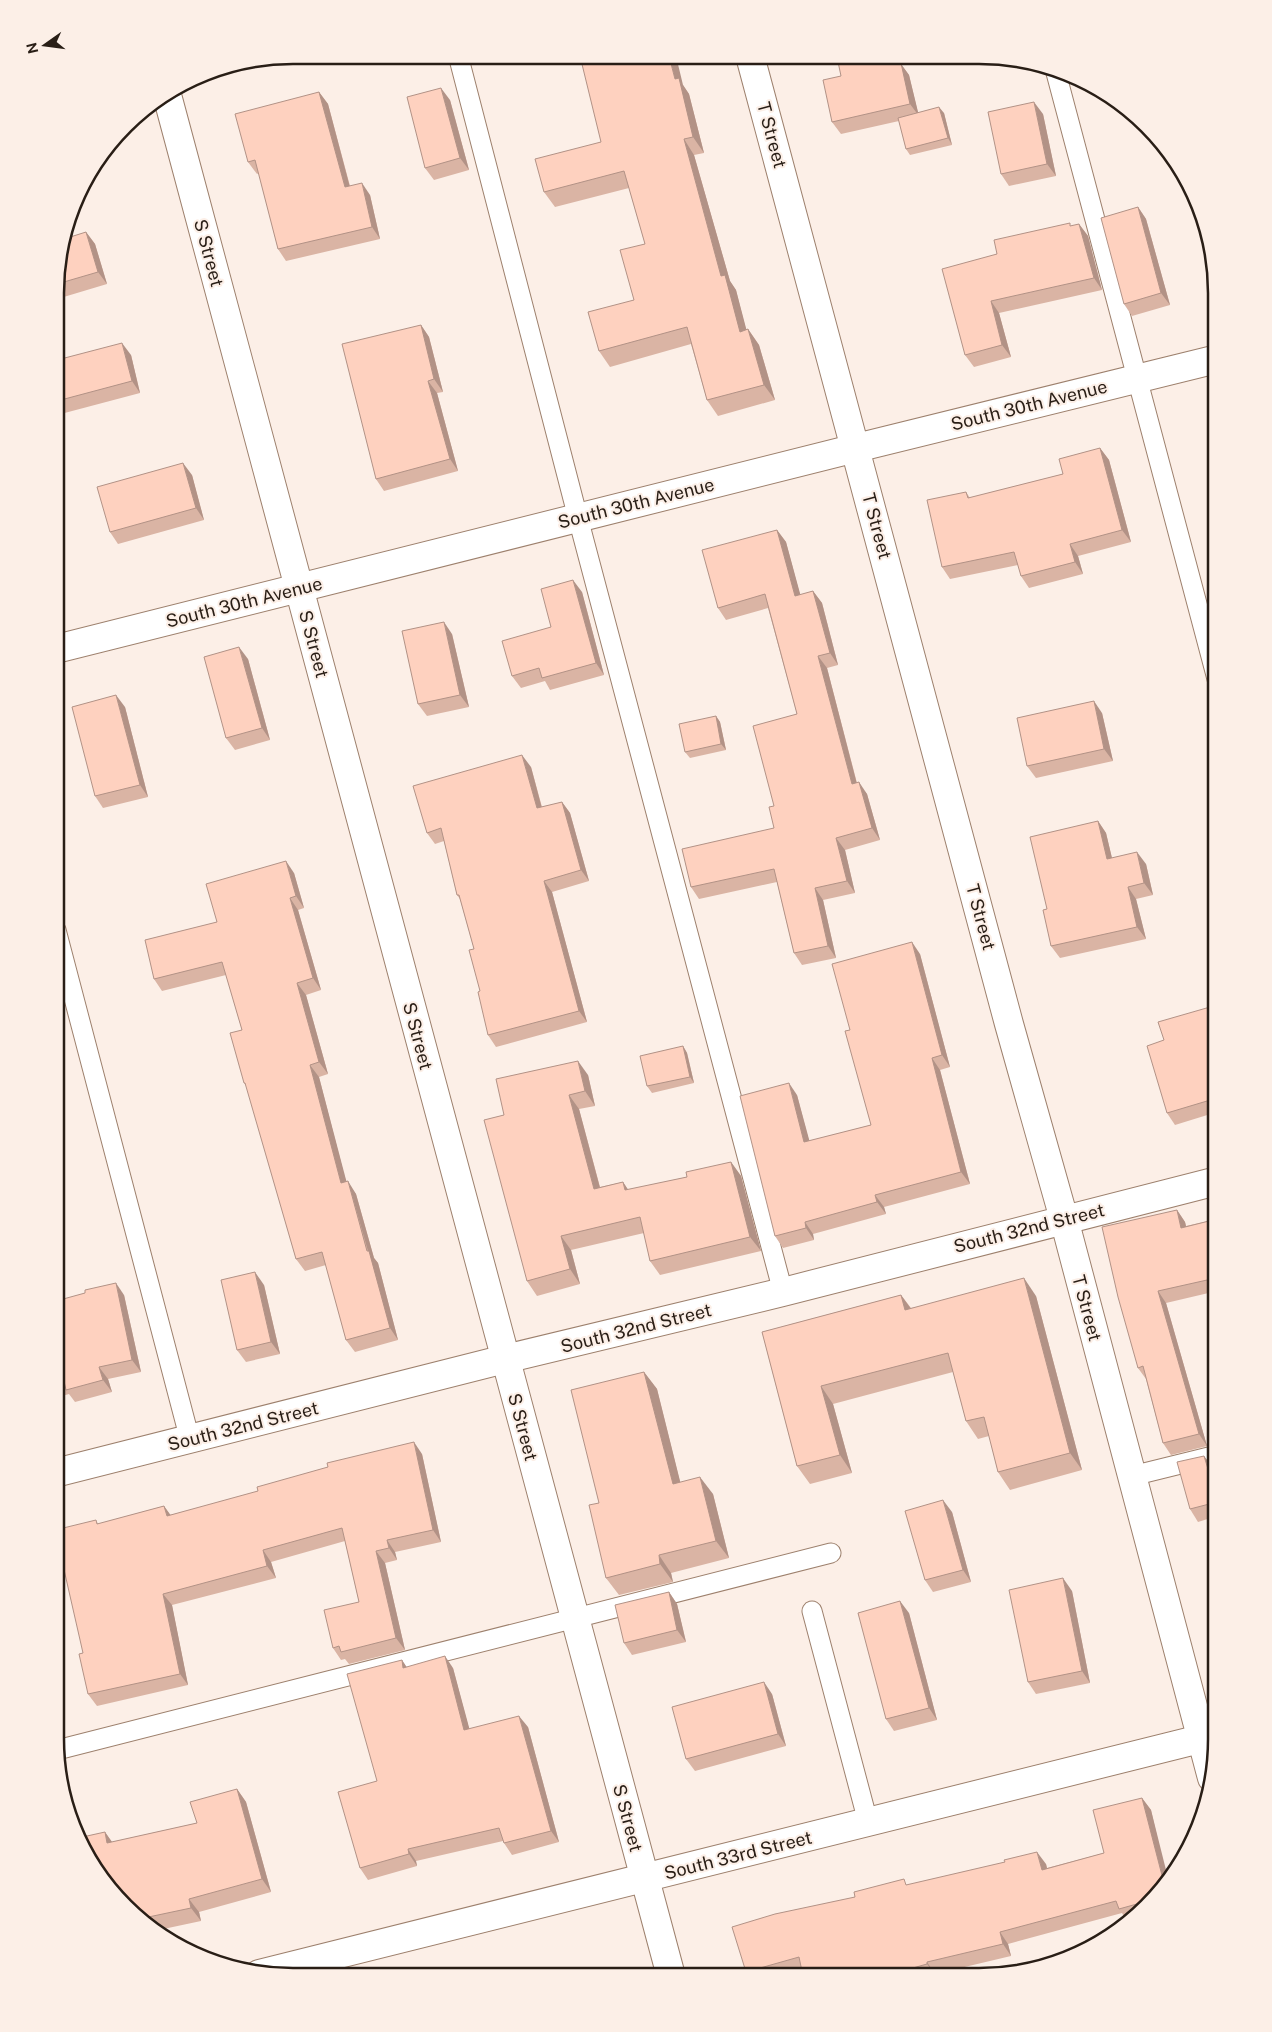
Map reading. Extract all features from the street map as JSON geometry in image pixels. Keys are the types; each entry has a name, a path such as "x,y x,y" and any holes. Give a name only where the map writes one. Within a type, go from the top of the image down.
{"street":[{"name":"T Street","path":"752,64 1132,1476 1208,1734"},
{"name":"S Street","path":"168,100 669,1968"},
{"name":"South 30th Avenue","path":"64,647 1208,361"},
{"name":"South 32nd Street","path":"64,1471 505,1359 783,1292 1208,1183"},
{"name":"South 33rd Street","path":"283,1968 1208,1737"}],"lane":[{"path":"460,64 783,1292"},
{"path":"1057,78 1208,645"},
{"path":"64,960 190,1440"},
{"path":"1132,1476 1208,1457"},
{"path":"64,1748 575,1620 831,1553"},
{"path":"812,1611 868,1822"}],"building":[{"path":"582,64 671,64 675,79 679,78 693,137 684,139 721,276 725,275 740,332 748,329 764,385 707,400 687,327 599,351 588,312 634,300 620,250 645,244 624,171 544,192 535,159 601,142"},
{"path":"838,64 901,64 910,104 832,122 823,80 841,76"},
{"path":"441,88 460,158 425,168 407,97"},
{"path":"319,92 345,187 362,183 372,227 278,249 255,160 248,162 235,114"},
{"path":"1034,102 1047,164 1001,174 988,112"},
{"path":"939,107 948,138 906,149 898,118"},
{"path":"1138,207 1161,293 1124,304 1101,218"},
{"path":"1070,223 1070,226 1079,224 1094,278 991,301 1002,345 965,355 942,269 997,254 994,240"},
{"path":"86,232 98,272 64,282 68,248 71,237"},
{"path":"421,325 434,379 428,381 450,459 376,479 342,344"},
{"path":"122,343 132,381 64,399 64,358"},
{"path":"1100,448 1122,530 1070,544 1075,562 1021,576 1014,552 942,567 927,500 966,492 968,498 1063,474 1059,459"},
{"path":"183,463 196,508 110,532 97,487"},
{"path":"777,530 795,596 813,591 830,653 818,656 852,784 859,782 872,828 836,838 847,881 815,888 828,946 794,953 774,869 691,887 682,849 774,828 769,807 774,806 753,726 797,714 765,594 718,608 702,550"},
{"path":"573,580 596,663 542,678 539,668 512,676 502,641 551,627 541,589"},
{"path":"444,622 460,695 418,704 402,631"},
{"path":"239,647 262,728 226,738 204,657"},
{"path":"116,695 140,785 95,796 72,707"},
{"path":"1094,701 1104,749 1027,766 1017,718"},
{"path":"716,716 721,744 685,752 679,724"},
{"path":"522,755 537,808 562,802 581,870 544,881 579,1011 488,1035 478,992 480,991 469,950 474,949 459,895 457,895 441,828 427,833 413,786"},
{"path":"1098,821 1107,859 1137,852 1144,883 1128,887 1137,927 1051,946 1043,910 1047,909 1030,837"},
{"path":"286,861 296,896 290,898 313,978 297,983 319,1062 310,1065 341,1183 348,1181 390,1328 346,1340 322,1252 296,1259 230,1033 242,1030 222,962 154,979 145,940 217,922 206,884"},
{"path":"912,942 942,1055 932,1058 961,1172 875,1195 877,1202 805,1222 806,1228 775,1236 740,1096 789,1083 804,1142 871,1125 845,1031 850,1030 832,964"},
{"path":"1208,1008 1208,1101 1167,1113 1147,1046 1164,1040 1158,1022"},
{"path":"683,1046 690,1077 647,1086 640,1056"},
{"path":"578,1061 585,1091 569,1095 594,1189 623,1182 625,1190 687,1177 686,1172 731,1162 750,1237 650,1261 640,1217 561,1236 570,1269 527,1281 484,1120 504,1115 496,1079"},
{"path":"1177,1210 1181,1228 1208,1221 1208,1280 1158,1291 1199,1434 1163,1443 1143,1366 1138,1368 1118,1297 1102,1227"},
{"path":"255,1272 271,1342 237,1350 221,1280"},
{"path":"1024,1278 1070,1453 998,1472 984,1417 966,1421 948,1353 821,1386 840,1455 797,1466 762,1332 901,1295 905,1310"},
{"path":"116,1283 132,1360 99,1367 103,1380 66,1390 64,1381 64,1299 85,1293 85,1290"},
{"path":"644,1372 673,1484 700,1477 716,1541 659,1555 660,1564 606,1578 589,1505 599,1503 571,1390"},
{"path":"414,1442 433,1530 387,1540 389,1548 376,1551 396,1638 341,1652 339,1646 333,1648 324,1610 359,1602 342,1528 263,1550 267,1566 163,1594 180,1674 88,1694 79,1654 83,1653 64,1570 64,1528 96,1520 97,1524 164,1506 167,1516 258,1491 257,1487 328,1467 327,1463"},
{"path":"1204,1456 1208,1469 1208,1504 1190,1509 1177,1462"},
{"path":"943,1500 963,1570 925,1580 905,1511"},
{"path":"1063,1578 1082,1671 1028,1682 1009,1590"},
{"path":"669,1592 677,1630 624,1643 615,1605"},
{"path":"900,1601 929,1708 886,1719 858,1613"},
{"path":"445,1656 464,1730 519,1716 551,1831 504,1843 499,1828 408,1849 409,1854 360,1868 338,1792 377,1781 347,1674 402,1660 403,1668"},
{"path":"764,1682 778,1734 686,1759 672,1707"},
{"path":"237,1789 262,1879 189,1899 191,1908 149,1917 111,1879 85,1836 105,1832 107,1843 197,1823 190,1802"},
{"path":"1142,1798 1162,1877 1138,1904 1119,1909 1116,1901 1000,1932 1003,1944 927,1962 927,1964 913,1968 801,1968 799,1957 760,1968 745,1968 732,1927 775,1914 855,1897 854,1892 904,1879 906,1885 1005,1862 1004,1860 1037,1852 1042,1870 1104,1853 1093,1810"}]}
